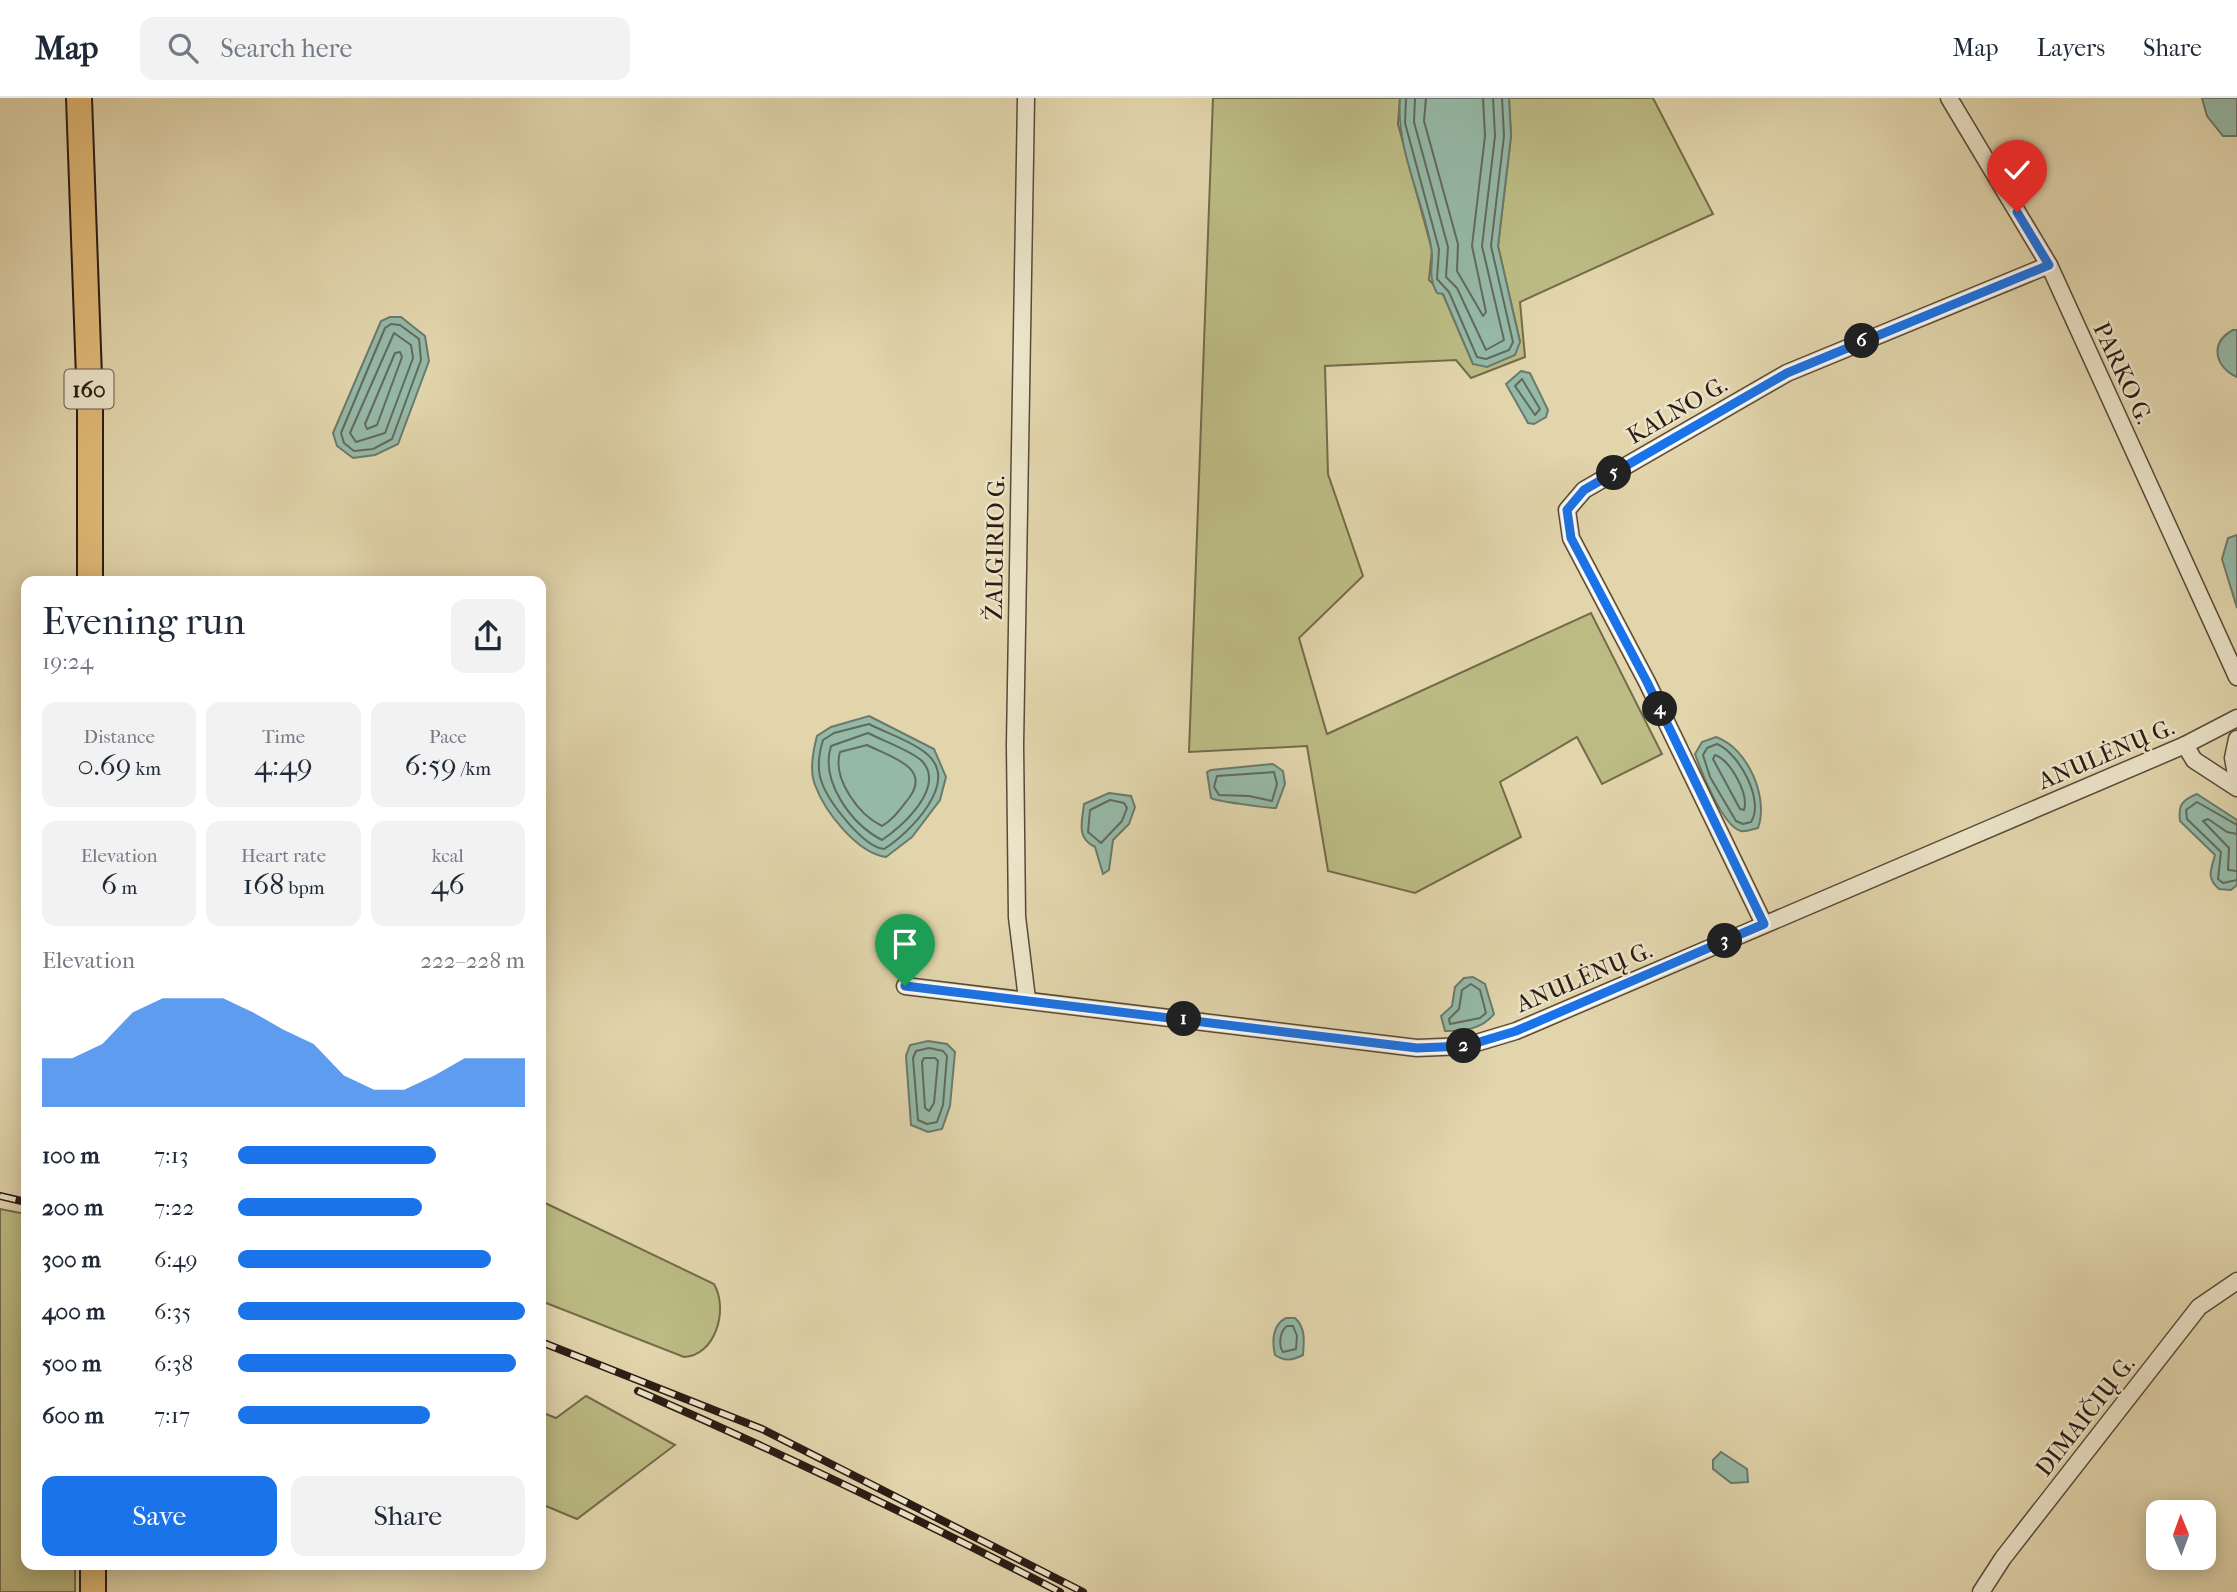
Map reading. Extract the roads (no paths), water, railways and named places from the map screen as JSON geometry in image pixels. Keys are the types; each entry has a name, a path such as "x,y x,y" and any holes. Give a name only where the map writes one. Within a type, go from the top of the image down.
{"main road":[{"name":"160","path":"79,98 90,405 90,576"},
{"path":"93,1570 93,1592"}],"street":[{"name":"ŽALGIRIO G.","path":"1026,98 1015,758 1017,917 1027,999"},
{"name":"PARKO G.","path":"1949,98 2049,265 2237,677"},
{"name":"KALNO G.","path":"1764,924 1647,682 1571,538 1567,510 1584,490 1787,373 2049,265"},
{"name":"ANULĖNŲ G.","path":"905,986 1417,1048 1466,1046 1516,1031 2185,745 2237,718"},
{"path":"2237,739 2233,758 2237,780"},
{"path":"2185,745 2194,760 2237,789"},
{"name":"DIMAIČIŲ G.","path":"1981,1592 2003,1558 2199,1307 2237,1281"}],"water":[{"path":"1400,98 1509,98 1511,136 1498,246 1520,342 1515,355 1487,367 1473,364 1443,294 1437,293 1434,286 1431,246 1402,136"},
{"path":"2202,98 2237,98 2237,136 2223,136 2207,116"},
{"path":"390,317 401,317 425,336 429,361 398,444 375,455 353,458 337,446 333,433 381,321"},
{"path":"2233,330 2237,330 2237,377 2224,367 2218,355 2220,341"},
{"path":"1521,371 1530,373 1548,410 1546,417 1534,424 1528,423 1506,384"},
{"path":"2237,535 2237,608 2222,559 2228,538"},
{"path":"869,716 934,749 946,777 940,800 912,837 886,857 864,848 843,830 820,796 812,773 817,736 831,727"},
{"path":"1716,737 1738,752 1753,775 1761,803 1758,828 1741,831 1734,827 1727,820 1707,785 1695,754 1702,742"},
{"path":"1273,764 1283,771 1285,784 1276,808 1211,798 1207,772"},
{"path":"1109,793 1131,796 1135,807 1129,824 1113,840 1109,870 1103,874 1095,847 1085,839 1082,823 1084,804"},
{"path":"2197,794 2237,820 2237,885 2231,890 2219,889 2212,881 2215,855 2180,821 2182,804"},
{"path":"1473,977 1485,984 1494,1014 1484,1023 1472,1028 1445,1031 1441,1016 1452,1006 1455,987 1464,978"},
{"path":"928,1041 947,1044 955,1052 950,1106 942,1129 928,1132 911,1125 906,1056 910,1045"},
{"path":"1286,1318 1295,1318 1304,1335 1303,1355 1289,1360 1275,1355 1273,1345 1276,1329"},
{"path":"1721,1452 1747,1469 1748,1482 1731,1483 1713,1469 1713,1460"}],"railway":[{"path":"0,1196 21,1201"},
{"path":"546,1344 762,1429 1083,1592"},
{"path":"638,1391 851,1488 1060,1592"}]}
